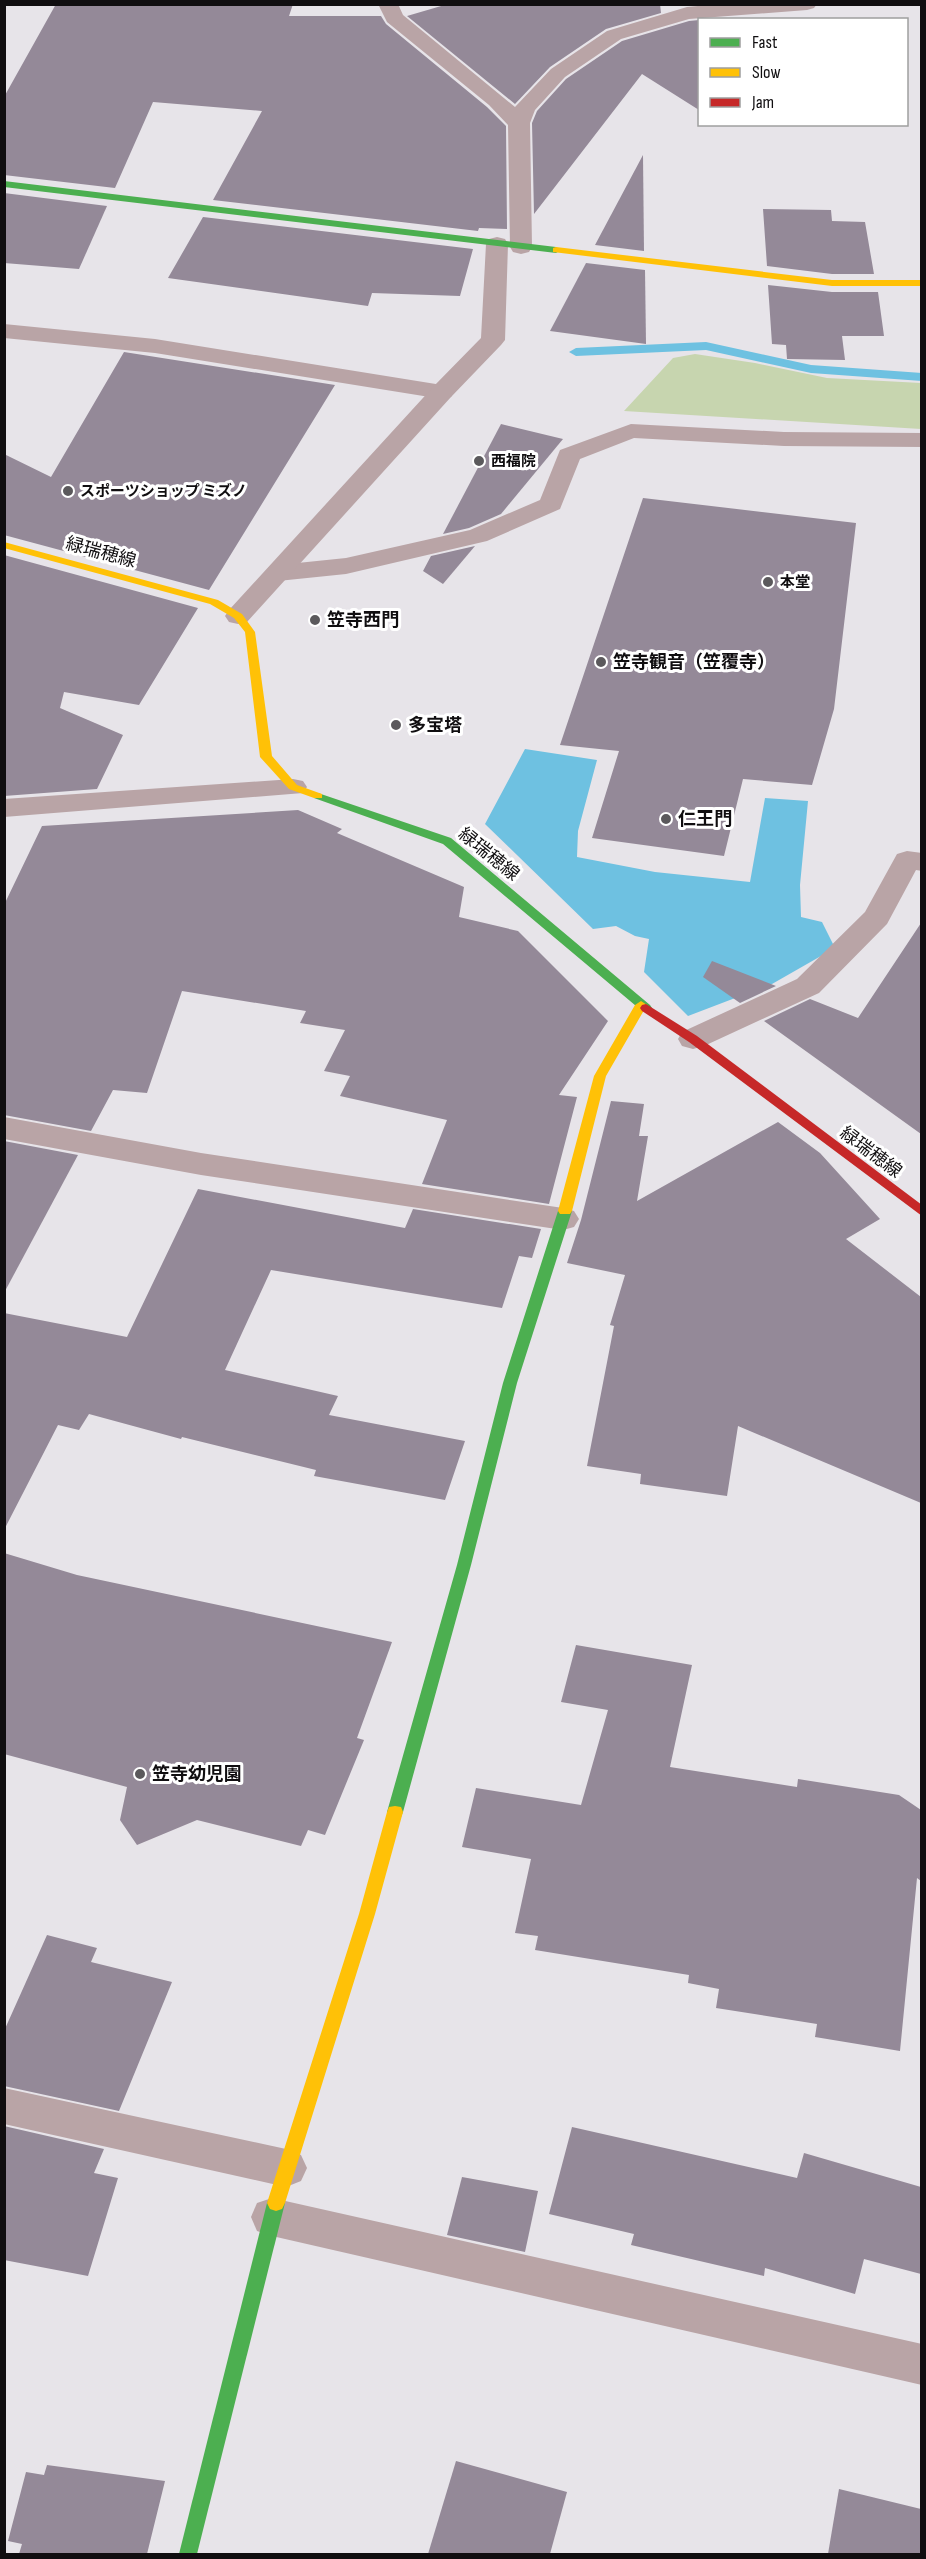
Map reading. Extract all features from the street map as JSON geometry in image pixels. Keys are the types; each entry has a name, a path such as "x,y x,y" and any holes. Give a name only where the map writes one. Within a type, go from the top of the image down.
{"street":[{"path":"388,4 394,18 496,101 519,123"},
{"path":"520,247 519,123 525,108 558,73 614,35 687,13 807,4"},
{"path":"4,184 831,283 921,282"},
{"path":"238,616 442,392 493,340 497,244"},
{"path":"4,331 155,346 442,392"},
{"path":"278,573 346,566 478,536 551,504 569,454 631,431 784,439 921,440"},
{"name":"緑瑞穂線","path":"4,545 214,602 238,616 250,632 266,757 293,787 447,841 641,1005 693,1040 921,1212"},
{"path":"4,808 293,787"},
{"path":"693,1040 808,986 877,917 907,860 921,862"},
{"path":"188,2554 272,2217 367,1914 464,1565 510,1383 563,1219 600,1076 641,1005"},
{"path":"4,1128 201,1164 563,1219"},
{"path":"4,2106 286,2168"},
{"path":"272,2217 921,2365"}],"green space":[{"path":"695,354 755,363 827,378 921,383 921,429 624,411 673,358"}],"water":[{"path":"525,749 597,760 578,831 577,857 655,872 750,882 765,798 808,801 800,885 801,917 822,922 835,948 772,984 688,1016 644,972 649,939 635,936 616,926 593,929 485,824"}],"building":[{"path":"56,4 293,4 289,16 381,16 386,24 487,107 506,126 507,229 479,228 478,231 213,200 262,111 153,102 115,188 4,175 4,97"},
{"path":"448,4 660,4 661,13 606,29 550,67 515,104 407,16"},
{"path":"698,20 698,109 642,74 534,214 532,123 537,111 566,79 622,41"},
{"path":"643,155 644,251 595,245"},
{"path":"4,193 107,206 79,269 4,263"},
{"path":"763,209 831,210 832,221 865,222 874,274 832,274 767,266"},
{"path":"203,217 473,249 460,296 372,293 368,306 168,278"},
{"path":"586,263 645,270 646,344 550,331"},
{"path":"768,285 832,292 878,292 884,336 842,336 845,360 787,359 786,345 772,344"},
{"path":"124,352 335,385 209,590 4,535 4,454 51,477"},
{"path":"501,424 563,439 501,514 469,528 443,534"},
{"path":"643,498 856,523 834,709 812,785 743,779 724,856 592,838 619,751 560,745"},
{"path":"475,546 443,584 423,571 431,556"},
{"path":"4,555 198,608 139,705 64,692 60,708 123,735 97,789 4,796"},
{"path":"298,810 342,829 337,833 464,887 459,917 518,931 608,1021 559,1095 577,1097 549,1204 422,1184 447,1120 340,1096 350,1076 324,1071 345,1030 300,1023 306,1011 182,991 147,1093 113,1090 91,1131 4,1115 4,905 42,826"},
{"path":"921,923 921,1134 764,1021 810,999 858,1018"},
{"path":"712,961 776,986 740,1003 703,977"},
{"path":"611,1101 644,1104 639,1136 648,1136 637,1201 778,1122 820,1153 880,1219 846,1239 921,1297 921,1503 738,1426 727,1496 640,1484 641,1474 587,1466 614,1326 610,1325 625,1275 567,1263 581,1220"},
{"path":"4,1141 78,1155 4,1293"},
{"path":"198,1189 405,1228 413,1209 541,1229 532,1258 519,1256 502,1308 271,1270 225,1370 338,1396 329,1415 465,1441 445,1500 314,1476 316,1470 182,1437 181,1439 89,1414 79,1430 58,1425 4,1530 4,1313 127,1337"},
{"path":"4,1553 77,1575 392,1642 357,1738 364,1740 325,1835 308,1830 301,1846 197,1820 137,1845 120,1820 127,1787 4,1754"},
{"path":"576,1645 692,1665 670,1767 797,1787 798,1779 899,1795 921,1810 921,1881 917,1878 900,2051 815,2037 817,2024 716,2008 719,1989 688,1983 689,1975 535,1950 538,1936 515,1933 531,1859 462,1847 476,1788 581,1805 608,1710 561,1702"},
{"path":"47,1935 97,1948 91,1962 172,1982 119,2111 4,2086 4,2031"},
{"path":"4,2126 104,2149 94,2173 118,2178 88,2276 4,2260"},
{"path":"572,2127 797,2178 804,2153 921,2187 921,2274 864,2259 855,2294 765,2268 764,2276 631,2245 634,2234 549,2214"},
{"path":"462,2177 538,2191 525,2252 447,2235"},
{"path":"456,2461 567,2492 550,2554 428,2554"},
{"path":"47,2465 165,2481 147,2554 19,2554 22,2544 8,2541 26,2472 44,2475"},
{"path":"839,2489 921,2509 921,2554 828,2554"}],"waterway":[{"path":"576,352 706,346 811,369 922,377"}],"traffic: fast":[{"path":"4,184 556,250"},
{"path":"318,796 447,841 646,1008"},
{"path":"395,1812 464,1565 510,1383 565,1211"},
{"path":"188,2554 276,2203"}],"traffic: slow":[{"path":"556,250 832,283 922,283"},
{"path":"4,545 214,602 238,616 250,632 266,757 293,787 318,796"},
{"path":"565,1211 600,1076 641,1005"},
{"path":"276,2203 367,1914 395,1812"}],"traffic: jam":[{"path":"646,1008 693,1039 922,1212"}],"place":[{"name":"西福院","path":"479,461"},
{"name":"スポーツショップ ミズノ","path":"68,491"},
{"name":"本堂","path":"768,582"},
{"name":"笠寺西門","path":"315,620"},
{"name":"笠寺観音（笠覆寺）","path":"601,662"},
{"name":"多宝塔","path":"396,725"},
{"name":"仁王門","path":"666,819"},
{"name":"笠寺幼児園","path":"140,1774"}]}
